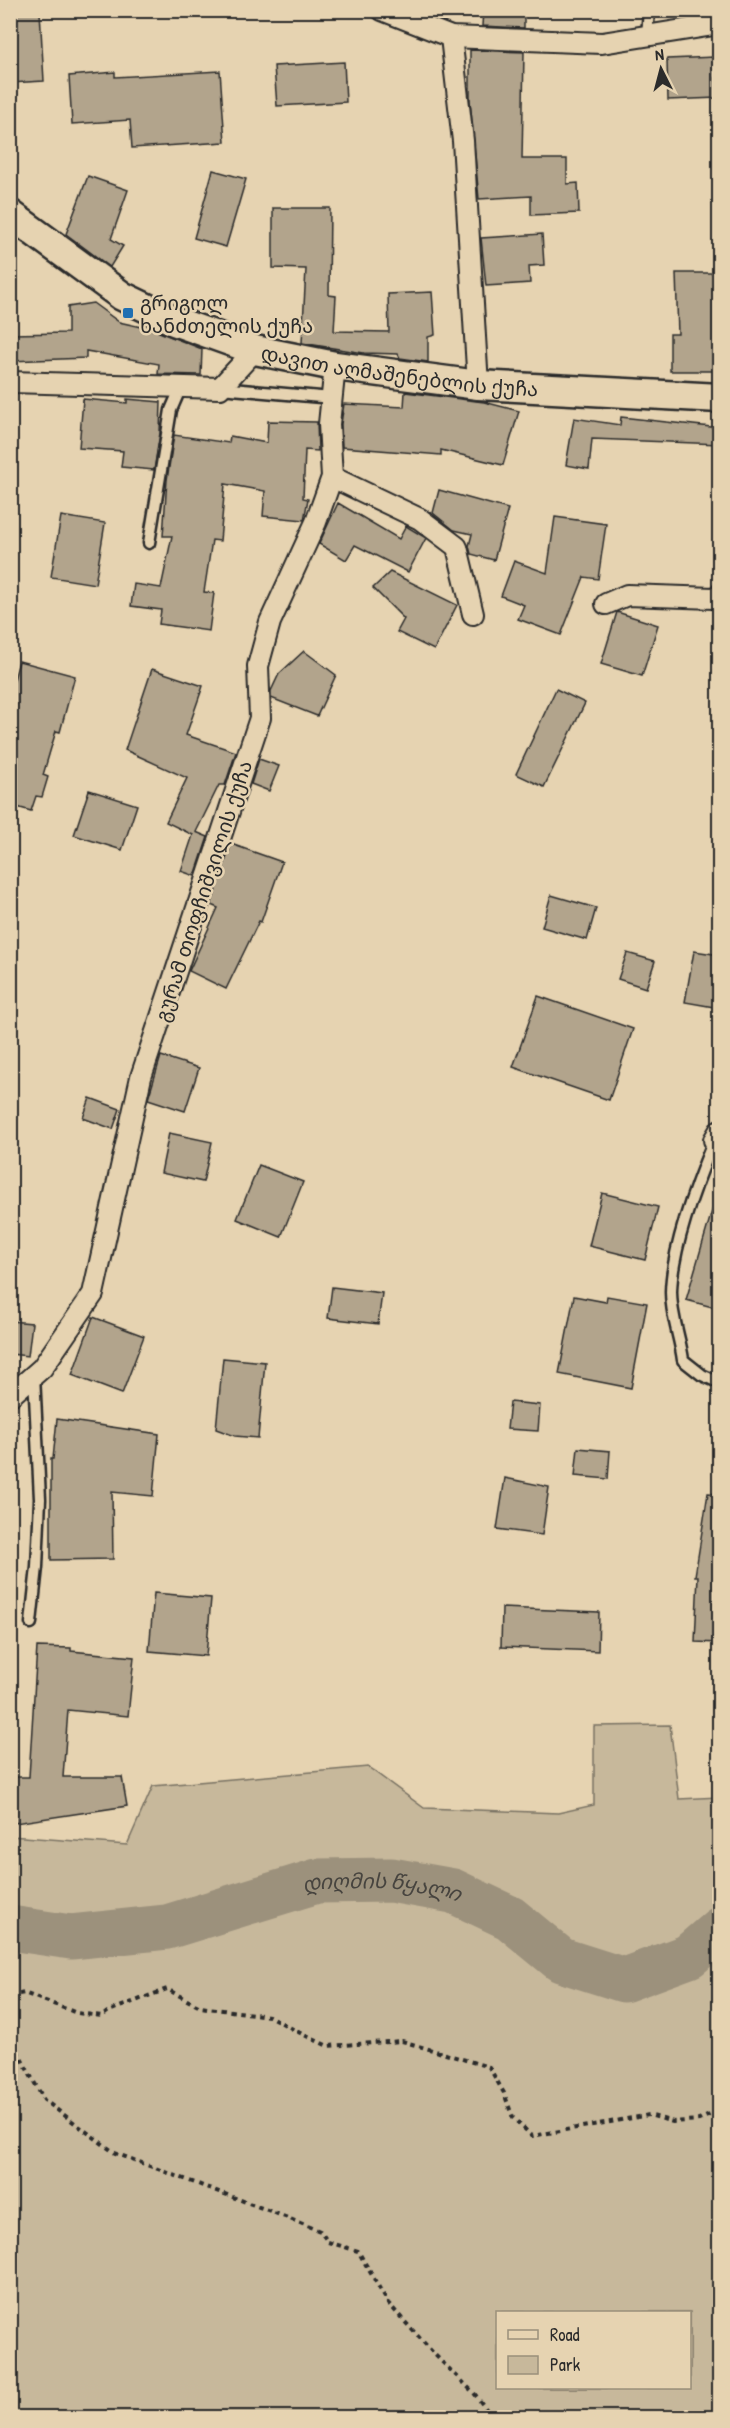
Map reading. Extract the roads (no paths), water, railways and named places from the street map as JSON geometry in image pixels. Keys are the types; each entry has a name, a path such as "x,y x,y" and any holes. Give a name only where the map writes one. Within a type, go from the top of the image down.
{"street":[{"path":"382,10 451,38 602,43 720,24"},
{"path":"451,38 464,141 477,385"},
{"name":"დავით აღმაშენებლის ქუჩა","path":"10,214 122,296 174,321 255,350 336,366 477,385 720,398"},
{"path":"10,382 220,388 255,350"},
{"name":"გურამ თოფჩიშვილის ქუჩა","path":"10,1396 42,1368 93,1294 141,1077 260,718 258,666 270,622 316,522 332,477 329,424 336,366"},
{"path":"332,477 420,519 457,547 473,614"},
{"path":"606,604 627,595 714,598 720,594"}],"lane":[{"path":"647,36 649,10"},
{"path":"149,543 171,410 181,387"},
{"path":"220,388 332,398"},
{"path":"717,1135 702,1169 675,1261 671,1292 673,1318 681,1341 683,1360 702,1375 720,1383"},
{"path":"31,1623 37,1568 40,1499 34,1375"}],"waterway":[{"name":"დიღმის წყალი","path":"10,1928 71,1937 167,1927 317,1881 391,1880 453,1891 510,1918 561,1960 624,1980 689,1956 720,1929"}],"place":[{"name":"გრიგოლ ხანძთელის ქუჩა","path":"128,313"}]}
